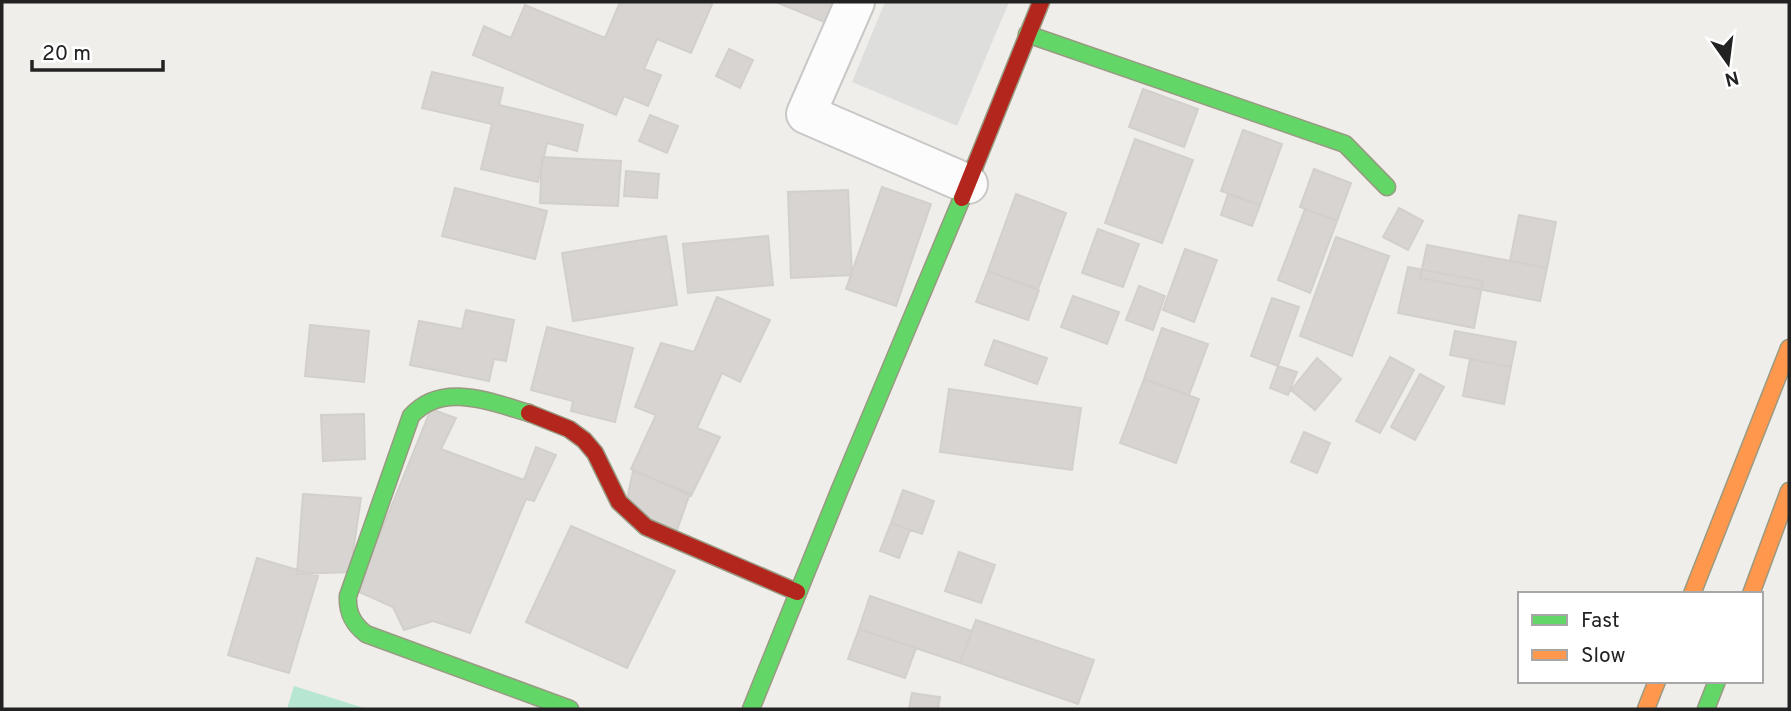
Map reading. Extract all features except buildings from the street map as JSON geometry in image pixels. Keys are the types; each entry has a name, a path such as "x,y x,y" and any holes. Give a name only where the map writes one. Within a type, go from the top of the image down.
{"street":[{"path":"855,2 806,114 968,184"},
{"path":"751,709 1041,2"},
{"path":"1027,34 1345,144 1387,187"},
{"path":"1693,592 1789,348"},
{"path":"570,709 366,634 350,619 348,596 411,416 427,400 454,395 547,419 576,432 595,452 618,503 631,517 646,527 797,592"},
{"path":"1752,592 1789,491"},
{"path":"1646,709 1656,683"},
{"path":"1706,709 1716,683"}],"shaded area":[{"path":"885,2 1009,2 957,126 852,82"}],"green space":[{"path":"294,686 367,709 287,709"}],"traffic: fast":[{"path":"1027,34 1345,144 1387,187"},
{"path":"751,709 962,198"},
{"path":"529,413 483,400 452,397 423,405 411,416 348,596 349,608 354,622 366,634 570,709"},
{"path":"1706,709 1716,683"}],"traffic: slow":[{"path":"1693,592 1789,348"},
{"path":"1752,592 1789,491"},
{"path":"1646,709 1656,683"}],"traffic: jam":[{"path":"962,198 1041,2"},
{"path":"529,413 569,429 584,440 595,453 619,502 646,527 797,592"}]}
